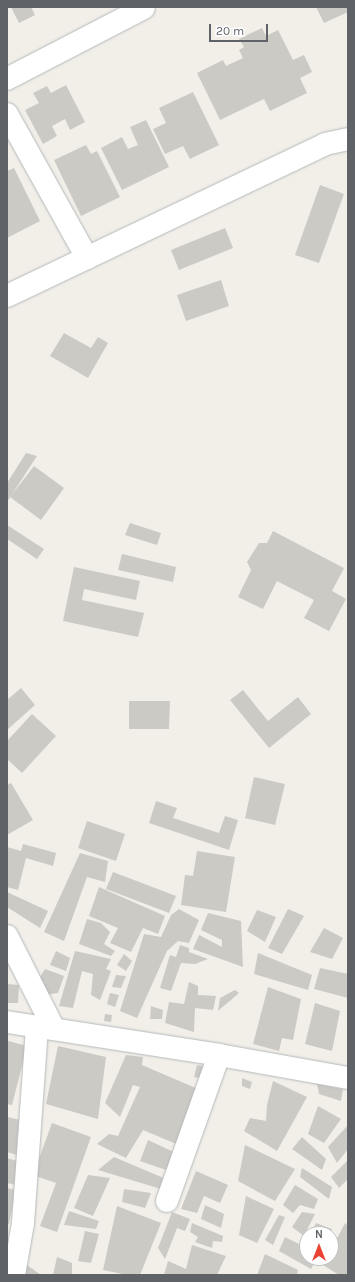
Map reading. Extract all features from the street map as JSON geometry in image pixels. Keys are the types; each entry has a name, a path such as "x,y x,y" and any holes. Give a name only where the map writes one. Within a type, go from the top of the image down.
{"street":[{"path":"7,79 144,8"},
{"path":"7,114 87,258"},
{"path":"7,296 325,144 348,139"},
{"path":"7,936 46,1028 22,1223 14,1275"},
{"path":"7,1022 219,1055 348,1078"},
{"path":"167,1201 219,1055"}],"building":[{"path":"11,7 31,7 35,15 19,23"},
{"path":"316,7 348,7 348,12 324,23"},
{"path":"262,28 266,36 278,30 293,60 304,55 312,72 300,78 307,93 270,111 264,99 220,120 197,73 223,60 226,66 243,58 239,50 244,47 239,39"},
{"path":"66,85 85,122 70,130 65,119 52,126 57,136 43,144 25,110 39,103 33,93 47,86 51,93"},
{"path":"193,92 219,145 190,159 183,146 165,154 153,129 166,123 159,108"},
{"path":"146,120 169,167 122,190 101,148 122,137 128,149 138,145 130,127"},
{"path":"86,145 91,154 97,151 120,197 81,216 54,160"},
{"path":"14,168 40,221 7,238 7,171"},
{"path":"320,185 344,194 319,263 295,255"},
{"path":"225,228 233,248 179,270 171,250"},
{"path":"221,280 229,306 186,321 177,295"},
{"path":"64,333 91,348 98,337 108,343 88,378 50,356"},
{"path":"26,453 37,456 7,502 7,483"},
{"path":"34,466 64,488 41,520 10,497"},
{"path":"130,523 161,533 157,545 125,535"},
{"path":"7,525 44,549 37,559 7,539"},
{"path":"273,531 344,568 332,591 346,599 329,631 304,618 314,600 277,581 263,609 238,597 251,570 247,562 259,543 267,543"},
{"path":"122,554 176,567 173,582 118,570"},
{"path":"74,567 140,581 136,600 84,589 82,600 144,613 138,637 63,621"},
{"path":"21,688 35,705 7,730 7,700"},
{"path":"243,690 268,721 298,697 311,714 269,748 230,700"},
{"path":"129,701 170,701 169,729 129,729"},
{"path":"32,714 56,736 22,773 7,759 7,741"},
{"path":"254,777 285,784 275,825 245,818"},
{"path":"11,783 33,820 7,835 7,785"},
{"path":"156,801 177,808 173,818 219,833 225,816 238,820 229,850 149,823"},
{"path":"87,821 125,834 116,861 78,848"},
{"path":"23,844 56,853 53,866 26,858 18,890 7,887 7,847 21,851"},
{"path":"197,851 235,857 226,912 181,905 185,875 193,876"},
{"path":"80,853 108,861 105,882 87,877 64,941 44,932"},
{"path":"113,872 176,896 169,913 106,889"},
{"path":"99,887 165,916 158,934 143,928 131,952 110,943 118,928 89,916"},
{"path":"7,892 48,911 40,928 7,907"},
{"path":"179,909 199,920 189,943 178,941 167,951 137,1018 120,1011 144,934 161,937 171,915"},
{"path":"288,909 304,916 282,954 268,948"},
{"path":"257,910 276,917 265,942 247,931"},
{"path":"208,913 241,921 243,967 193,949 199,935 222,947 222,940 201,930"},
{"path":"87,919 101,923 110,932 104,944 115,951 111,956 79,944"},
{"path":"324,928 343,938 332,959 310,952"},
{"path":"180,945 189,948 189,952 208,959 195,964 181,963 171,991 160,988 170,955 176,957"},
{"path":"56,951 70,958 66,971 50,965"},
{"path":"75,951 111,959 106,969 111,971 100,1000 91,995 93,974 82,971 73,1008 59,1006"},
{"path":"258,953 312,975 308,990 254,974"},
{"path":"124,954 132,961 126,971 117,965"},
{"path":"320,968 348,974 348,998 314,989"},
{"path":"45,969 64,976 58,993 44,995 37,982"},
{"path":"116,975 126,976 121,988 112,987"},
{"path":"189,982 198,986 198,995 216,996 213,1010 195,1008 194,1032 165,1023 169,1002 184,1004"},
{"path":"7,984 19,985 18,1003 7,1003"},
{"path":"268,987 301,999 293,1040 282,1038 279,1051 253,1044"},
{"path":"235,990 239,993 218,1011 220,998"},
{"path":"110,993 119,995 115,1007 107,1004"},
{"path":"315,1003 340,1011 332,1051 305,1044"},
{"path":"151,1006 163,1010 162,1019 150,1019"},
{"path":"105,1014 112,1015 111,1022 104,1021"},
{"path":"8,1041 27,1046 12,1105 7,1104"},
{"path":"58,1046 106,1057 98,1119 46,1104"},
{"path":"126,1055 143,1057 142,1065 198,1089 181,1146 143,1130 126,1158 97,1144 109,1134 118,1136 140,1087 133,1085 120,1117 105,1103"},
{"path":"197,1065 207,1067 203,1079 194,1077"},
{"path":"242,1078 252,1082 250,1089 242,1086"},
{"path":"273,1081 307,1097 277,1151 244,1131 250,1118 266,1121 267,1105"},
{"path":"317,1084 343,1089 341,1101 319,1094"},
{"path":"318,1106 341,1119 324,1143 308,1134"},
{"path":"7,1117 25,1121 20,1156 7,1152"},
{"path":"52,1123 91,1137 57,1232 40,1226 56,1183 33,1175"},
{"path":"348,1125 348,1149 337,1163 328,1147"},
{"path":"302,1137 326,1159 322,1170 292,1149"},
{"path":"148,1140 176,1153 169,1171 140,1161"},
{"path":"245,1145 295,1169 275,1201 238,1181"},
{"path":"114,1157 166,1179 161,1189 98,1170"},
{"path":"7,1158 17,1161 16,1185 7,1183"},
{"path":"348,1160 348,1179 339,1188 331,1177"},
{"path":"302,1168 332,1187 329,1199 300,1177"},
{"path":"196,1171 228,1185 220,1203 204,1196 197,1213 181,1209"},
{"path":"88,1175 110,1178 93,1216 74,1208"},
{"path":"295,1185 318,1199 314,1209 300,1205 293,1213 283,1205"},
{"path":"7,1188 16,1190 9,1224 7,1224"},
{"path":"124,1189 151,1193 145,1208 122,1202"},
{"path":"246,1196 274,1209 257,1243 239,1235"},
{"path":"205,1205 224,1214 221,1228 201,1219"},
{"path":"117,1206 161,1223 140,1275 127,1275 103,1270"},
{"path":"69,1211 99,1221 96,1229 64,1225"},
{"path":"172,1212 190,1219 185,1231 177,1228 165,1259 158,1248"},
{"path":"302,1212 315,1214 309,1226 299,1226 299,1232 292,1227"},
{"path":"279,1215 285,1217 273,1245 265,1240"},
{"path":"192,1223 223,1236 222,1242 213,1241 212,1248 195,1242 198,1237 190,1232"},
{"path":"316,1223 324,1226 315,1226"},
{"path":"345,1223 348,1226 348,1275 339,1275 325,1266 339,1266 339,1235"},
{"path":"85,1231 99,1234 91,1263 78,1261"},
{"path":"285,1237 299,1244 299,1262 279,1251"},
{"path":"192,1245 226,1256 217,1275 164,1275 168,1261 186,1269"},
{"path":"265,1254 298,1270 297,1275 257,1275"},
{"path":"57,1257 72,1263 72,1275 53,1275"},
{"path":"27,1265 41,1275 25,1275"},
{"path":"306,1266 313,1266 311,1269"}]}
